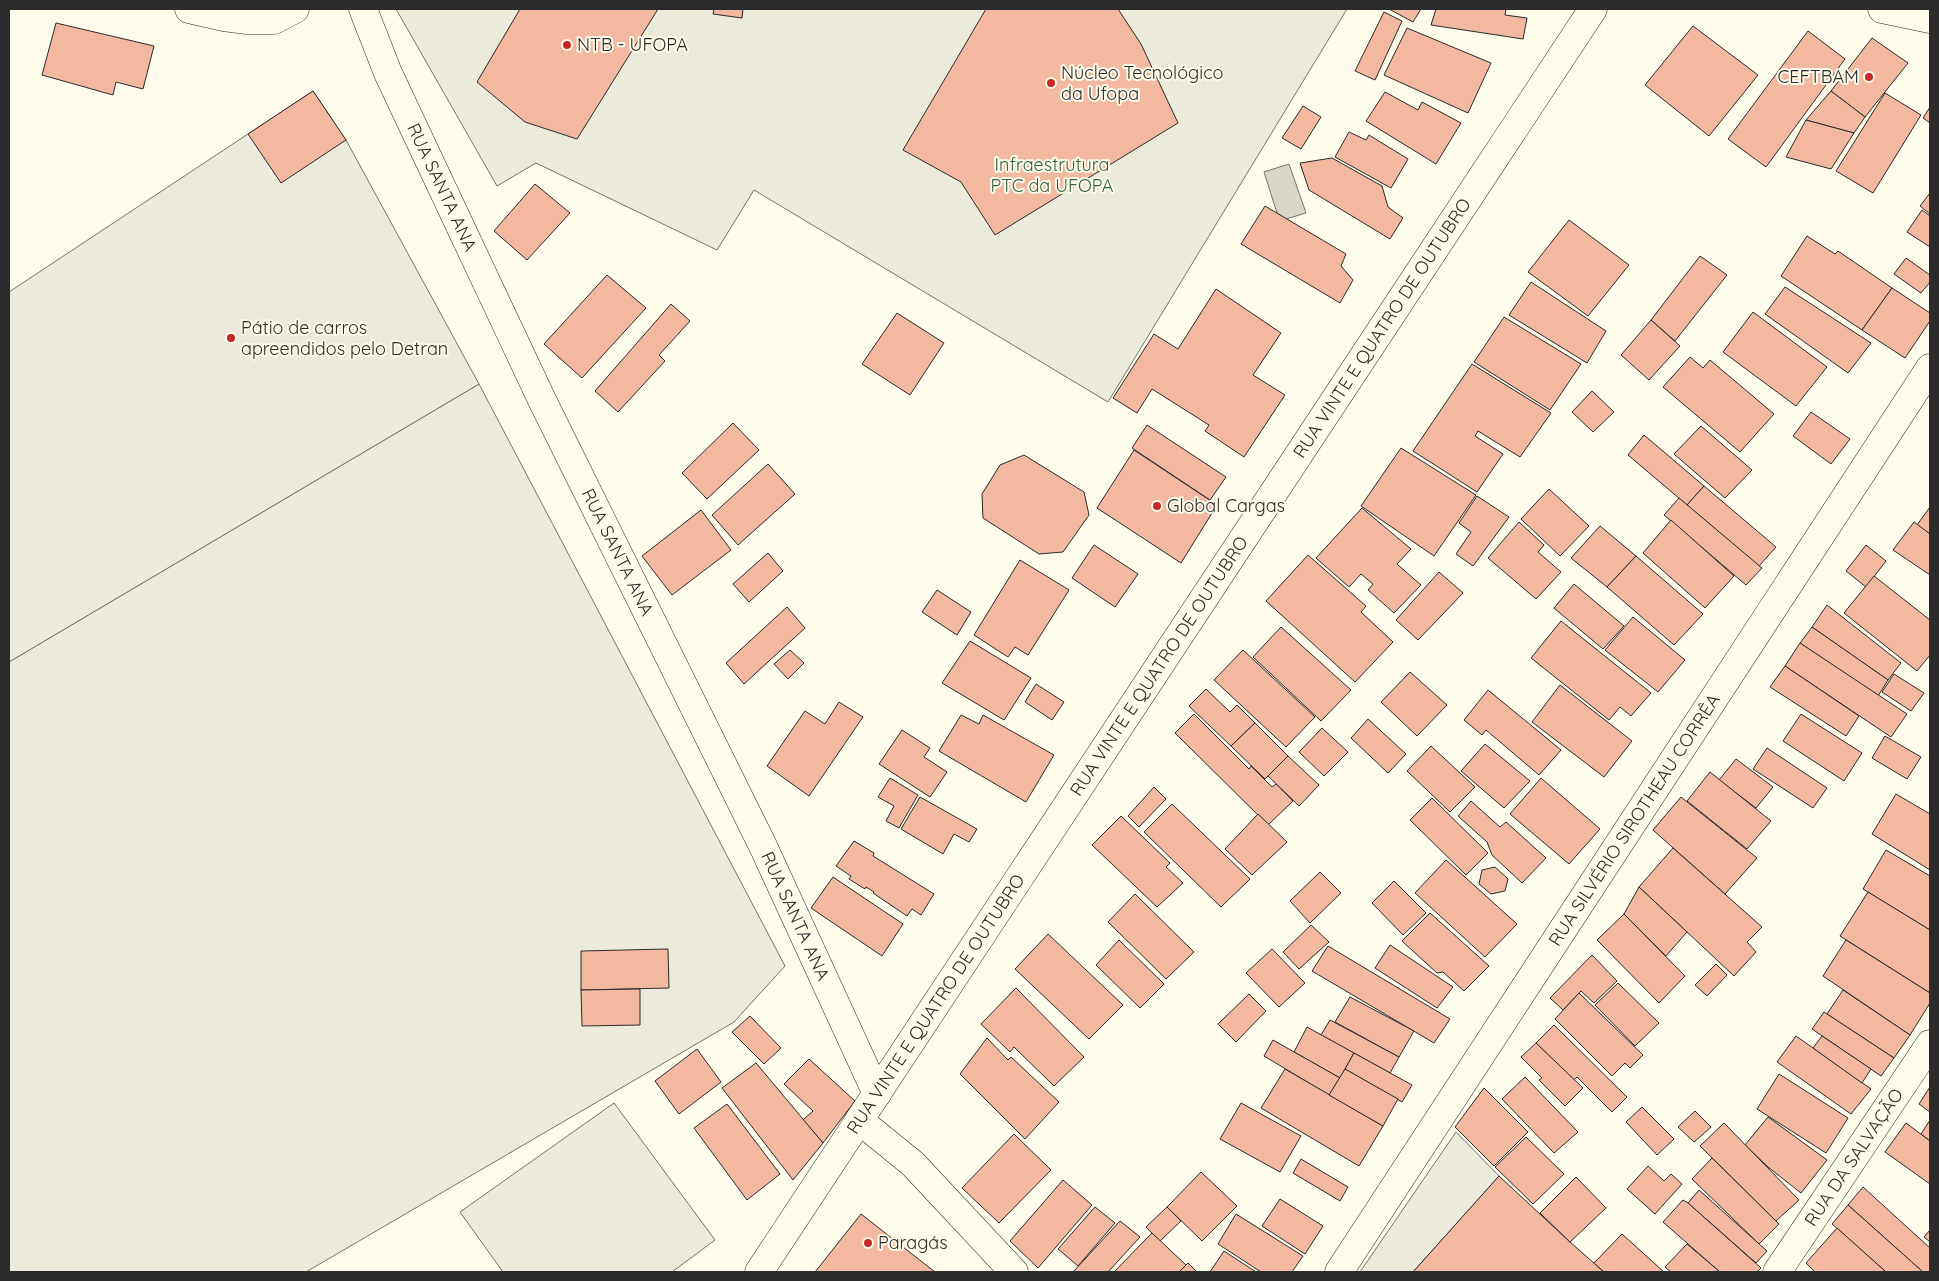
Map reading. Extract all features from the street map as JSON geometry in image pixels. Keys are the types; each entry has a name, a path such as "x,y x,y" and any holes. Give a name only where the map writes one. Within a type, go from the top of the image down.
{"street":[{"path":"189,9 247,20 274,20 295,9"},
{"name":"RUA SANTA ANA","path":"363,9 388,72 542,400 763,846 877,1094"},
{"name":"RUA VINTE E QUATRO DE OUTUBRO","path":"759,1272 1593,9"},
{"path":"1882,9 1930,19"},
{"name":"RUA SILVÉRIO SIROTHEAU CORRÊA","path":"1339,1272 1930,368"},
{"name":"RUA DA SALVAÇÃO","path":"1777,1272 1930,1044"},
{"path":"859,1120 913,1164 1014,1272"}],"green space":[{"name":"Infraestrutura PTC da UFOPA","path":"396,9 1347,9 1108,402 754,190 717,250 536,163 497,186"},
{"path":"479,384 785,966 734,1022 306,1272 9,1272 9,662"},
{"path":"614,1103 715,1240 672,1272 503,1272 460,1212"}],"shaded area":[{"name":"Pátio de carros apreendidos pelo Detran","path":"313,91 346,140 479,384 9,662 9,292"},
{"path":"1289,164 1306,213 1286,219 1277,213 1264,172"},
{"path":"1456,1132 1499,1176 1413,1272 1360,1272"}],"building":[{"name":"NTB - UFOPA","path":"520,9 658,9 577,139 525,122 477,82"},
{"path":"714,9 743,9 742,18 713,14"},
{"name":"Núcleo Tecnológico da Ufopa","path":"986,9 1118,9 1141,44 1178,123 995,235 961,182 903,150"},
{"path":"1389,9 1421,9 1413,22"},
{"path":"1436,9 1506,9 1505,15 1527,18 1523,39 1431,25"},
{"path":"1384,12 1402,21 1375,80 1355,71"},
{"path":"56,23 154,46 143,89 116,82 113,95 42,75"},
{"path":"1693,26 1758,75 1709,136 1645,85"},
{"path":"1407,28 1491,63 1468,113 1384,75"},
{"path":"1808,31 1845,59 1766,167 1728,139"},
{"name":"CEFTBAM","path":"1872,38 1908,63 1865,117 1831,91"},
{"path":"313,91 346,140 281,183 248,134"},
{"path":"1831,91 1865,117 1854,133 1806,120"},
{"path":"1385,92 1418,110 1422,102 1461,123 1436,164 1366,121"},
{"path":"1885,93 1921,115 1873,193 1836,171"},
{"path":"1303,106 1321,117 1301,149 1282,138"},
{"path":"1930,107 1930,123 1923,118"},
{"path":"1806,120 1854,133 1831,169 1786,157"},
{"path":"1349,132 1366,140 1369,135 1408,159 1391,188 1335,157"},
{"path":"1332,158 1382,186 1388,207 1403,218 1390,239 1309,190 1300,163"},
{"path":"535,184 570,213 527,260 494,231"},
{"path":"1930,193 1930,214 1920,206"},
{"path":"1265,206 1346,254 1341,266 1353,280 1340,303 1241,244"},
{"path":"1922,210 1930,216 1930,247 1907,232"},
{"path":"1569,220 1629,265 1588,316 1528,272"},
{"path":"1807,236 1835,254 1838,251 1892,288 1862,330 1781,276"},
{"path":"1700,256 1727,275 1675,341 1651,320"},
{"path":"1906,258 1930,275 1930,282 1921,293 1894,274"},
{"path":"607,275 646,308 582,378 544,344"},
{"path":"1531,282 1606,331 1587,363 1509,315"},
{"path":"1785,287 1871,343 1848,373 1765,314"},
{"path":"1892,288 1930,313 1930,321 1905,358 1862,330"},
{"path":"1216,289 1281,333 1253,375 1285,395 1244,457 1205,431 1209,425 1152,389 1137,413 1113,398 1154,334 1178,349"},
{"path":"671,304 690,321 659,355 665,361 618,412 595,391"},
{"path":"1753,312 1827,367 1796,406 1723,352"},
{"path":"897,313 944,343 910,395 862,364"},
{"path":"1504,317 1581,364 1550,410 1474,362"},
{"path":"1651,320 1680,346 1649,380 1621,355"},
{"path":"1690,357 1703,368 1710,360 1774,414 1740,452 1663,387"},
{"path":"1472,364 1551,413 1520,457 1478,431 1475,436 1503,454 1477,492 1413,451"},
{"path":"1592,391 1614,412 1593,432 1572,412"},
{"path":"1811,412 1850,439 1831,464 1793,436"},
{"path":"733,423 759,450 707,499 682,473"},
{"path":"1147,425 1226,477 1210,500 1132,448"},
{"path":"1701,426 1752,470 1725,498 1674,454"},
{"path":"1644,435 1704,486 1687,505 1628,455"},
{"path":"1401,448 1476,495 1434,556 1361,506"},
{"name":"Global Cargas","path":"1134,450 1217,505 1181,563 1097,508"},
{"path":"1024,455 1084,492 1089,515 1063,552 1039,554 983,518 982,494 1000,465"},
{"path":"768,464 795,494 738,545 712,515"},
{"path":"1704,486 1776,547 1759,566 1687,505"},
{"path":"1549,489 1589,526 1560,556 1521,519"},
{"path":"1477,496 1509,517 1473,566 1456,554 1471,532 1459,523"},
{"path":"1679,498 1762,568 1746,585 1664,515"},
{"path":"1930,507 1930,534 1917,525"},
{"path":"1362,508 1411,549 1397,564 1421,585 1394,613 1368,590 1373,584 1361,574 1349,587 1316,558"},
{"path":"701,510 731,550 672,595 642,556"},
{"path":"1671,520 1734,576 1705,608 1643,553"},
{"path":"1519,522 1544,545 1538,552 1561,572 1536,599 1488,558"},
{"path":"1914,522 1930,534 1930,575 1893,550"},
{"path":"1600,526 1636,556 1607,587 1571,558"},
{"path":"1094,545 1138,574 1115,607 1072,578"},
{"path":"1866,545 1886,561 1866,587 1846,571"},
{"path":"768,553 783,571 749,602 733,584"},
{"path":"1308,555 1366,606 1361,612 1393,642 1355,682 1266,601"},
{"path":"1636,556 1703,614 1674,645 1607,587"},
{"path":"1020,560 1069,590 1028,655 1015,647 1008,657 974,635"},
{"path":"1439,572 1463,593 1418,640 1396,620"},
{"path":"1874,576 1930,620 1930,655 1917,671 1844,613"},
{"path":"1574,584 1624,626 1603,649 1554,608"},
{"path":"937,590 971,612 957,635 922,612"},
{"path":"1827,605 1901,663 1888,680 1812,627"},
{"path":"787,607 805,628 744,684 726,663"},
{"path":"1633,617 1685,660 1658,692 1605,650"},
{"path":"1561,621 1651,693 1631,716 1620,707 1609,720 1531,658"},
{"path":"1281,627 1351,690 1321,721 1253,657"},
{"path":"1812,627 1888,680 1878,696 1800,643"},
{"path":"970,641 1031,678 1004,720 942,683"},
{"path":"1800,643 1907,714 1891,737 1785,666"},
{"path":"790,650 804,663 788,679 774,664"},
{"path":"1243,650 1315,717 1286,747 1214,680"},
{"path":"1785,666 1859,716 1846,736 1770,687"},
{"path":"1410,672 1447,705 1417,736 1381,702"},
{"path":"1894,674 1924,693 1911,711 1882,692"},
{"path":"1036,684 1064,702 1052,720 1025,702"},
{"path":"1560,685 1632,741 1604,777 1532,722"},
{"path":"1206,689 1230,712 1237,705 1255,723 1231,746 1189,706"},
{"path":"1488,690 1561,750 1539,775 1486,730 1482,735 1464,720"},
{"path":"839,702 863,717 809,796 767,766 805,711 825,724"},
{"path":"1194,714 1249,769 1251,766 1272,787 1276,784 1293,801 1268,825 1175,733"},
{"path":"1801,714 1862,753 1844,781 1783,741"},
{"path":"961,715 979,724 983,715 1054,755 1026,802 939,751"},
{"path":"1368,719 1406,754 1388,773 1351,738"},
{"path":"1255,723 1288,756 1265,779 1231,746"},
{"path":"1322,728 1348,752 1324,776 1299,752"},
{"path":"902,730 930,748 924,757 947,772 930,797 879,764"},
{"path":"1885,736 1921,757 1907,779 1872,758"},
{"path":"1485,744 1530,781 1504,808 1461,771"},
{"path":"1431,746 1475,787 1450,812 1407,771"},
{"path":"1767,748 1827,788 1813,808 1753,769"},
{"path":"1288,756 1319,785 1299,806 1268,776"},
{"path":"1736,759 1773,787 1756,808 1719,780"},
{"path":"1710,772 1771,821 1747,849 1687,801"},
{"path":"890,778 918,795 899,828 886,821 894,806 878,797"},
{"path":"1541,778 1600,829 1569,864 1510,814"},
{"path":"1154,787 1166,799 1139,827 1128,816"},
{"path":"1896,794 1930,814 1930,870 1872,834"},
{"path":"920,797 977,829 969,842 954,834 943,854 901,829"},
{"path":"1681,797 1757,858 1725,894 1653,830"},
{"path":"1432,798 1488,853 1466,875 1410,820"},
{"path":"1471,801 1500,827 1506,822 1546,858 1522,883 1492,855 1487,842 1458,816"},
{"path":"1172,804 1250,879 1221,907 1144,832"},
{"path":"1258,814 1287,842 1252,875 1225,849"},
{"path":"1121,816 1170,863 1166,867 1183,883 1157,907 1092,845"},
{"path":"854,841 874,853 873,856 934,894 921,915 912,909 907,916 874,892 849,879 851,876 836,866"},
{"path":"1673,848 1762,927 1747,942 1756,952 1734,976 1639,887"},
{"path":"1886,850 1930,876 1930,930 1863,889"},
{"path":"1446,860 1517,924 1485,957 1415,893"},
{"path":"1495,867 1508,879 1505,891 1491,894 1479,884 1482,870"},
{"path":"1320,872 1341,893 1310,923 1290,901"},
{"path":"833,877 903,924 882,956 811,908"},
{"path":"1394,881 1426,913 1403,935 1372,903"},
{"path":"1639,887 1687,932 1666,956 1624,914"},
{"path":"1868,892 1930,930 1930,993 1840,936"},
{"path":"1135,894 1194,952 1166,979 1108,922"},
{"path":"1430,913 1489,966 1464,991 1443,972 1437,973 1402,941"},
{"path":"1624,914 1685,976 1659,1003 1597,940"},
{"path":"1311,925 1329,942 1299,969 1283,952"},
{"path":"1048,934 1123,1005 1089,1039 1015,969"},
{"path":"1119,940 1164,984 1140,1008 1096,965"},
{"path":"1846,940 1930,993 1930,1003 1910,1035 1823,976"},
{"path":"1390,945 1453,987 1437,1008 1375,968"},
{"path":"1328,946 1450,1019 1434,1043 1312,971"},
{"path":"668,949 669,988 581,990 581,951"},
{"path":"1272,949 1305,983 1279,1007 1246,973"},
{"path":"1592,955 1617,981 1594,1003 1581,991 1563,1010 1550,998"},
{"path":"1716,964 1727,975 1707,996 1695,985"},
{"path":"1618,983 1659,1023 1635,1046 1595,1005"},
{"path":"1016,988 1084,1057 1054,1086 1014,1047 1010,1052 981,1024"},
{"path":"640,989 640,1025 582,1026 581,990"},
{"path":"1843,990 1910,1035 1894,1058 1827,1014"},
{"path":"1579,993 1643,1055 1630,1068 1625,1063 1612,1076 1555,1019"},
{"path":"1249,994 1266,1011 1236,1042 1218,1024"},
{"path":"1350,997 1414,1031 1399,1057 1335,1022"},
{"path":"1824,1012 1894,1058 1881,1076 1812,1029"},
{"path":"750,1016 781,1048 764,1064 732,1032"},
{"path":"1330,1020 1399,1057 1390,1073 1321,1035"},
{"path":"1554,1025 1627,1097 1612,1112 1577,1077 1574,1080 1536,1043"},
{"path":"1307,1027 1354,1053 1340,1078 1294,1052"},
{"path":"1796,1036 1871,1089 1851,1114 1777,1062"},
{"path":"1822,1036 1871,1069 1862,1083 1813,1048"},
{"path":"987,1038 1008,1060 1011,1057 1059,1102 1025,1139 960,1074"},
{"path":"1273,1040 1340,1078 1329,1095 1264,1056"},
{"path":"1536,1043 1583,1088 1565,1106 1539,1080 1542,1078 1521,1057"},
{"path":"697,1049 721,1082 679,1114 655,1081"},
{"path":"1354,1053 1412,1085 1402,1102 1345,1069"},
{"path":"809,1059 855,1101 823,1143 803,1120 813,1111 784,1084"},
{"path":"756,1063 823,1143 793,1180 722,1088"},
{"path":"1285,1069 1383,1126 1359,1166 1261,1108"},
{"path":"1345,1069 1398,1099 1383,1126 1329,1095"},
{"path":"1779,1074 1848,1118 1826,1153 1757,1109"},
{"path":"1525,1077 1578,1132 1554,1153 1502,1099"},
{"path":"1930,1087 1930,1112 1919,1104"},
{"path":"1484,1088 1528,1132 1494,1166 1455,1127"},
{"path":"1241,1103 1301,1136 1280,1172 1220,1139"},
{"path":"727,1104 780,1174 747,1200 694,1128"},
{"path":"1642,1107 1674,1139 1657,1155 1626,1122"},
{"path":"1695,1111 1711,1127 1694,1142 1678,1127"},
{"path":"1768,1117 1827,1160 1801,1193 1768,1167 1745,1145"},
{"path":"1930,1120 1930,1141 1921,1134"},
{"path":"1724,1123 1799,1200 1776,1221 1700,1146"},
{"path":"1906,1123 1930,1141 1930,1184 1885,1152"},
{"path":"1014,1134 1051,1170 999,1223 962,1188"},
{"path":"1526,1137 1564,1174 1533,1204 1495,1167"},
{"path":"1712,1158 1779,1224 1759,1244 1692,1179"},
{"path":"1301,1159 1348,1187 1340,1201 1293,1173"},
{"path":"1648,1166 1664,1181 1671,1174 1682,1184 1655,1214 1627,1189"},
{"path":"1201,1172 1237,1206 1202,1241 1167,1207"},
{"path":"1499,1176 1570,1242 1604,1272 1413,1272"},
{"path":"1576,1177 1606,1208 1570,1242 1540,1213"},
{"path":"1063,1180 1092,1205 1038,1268 1010,1241"},
{"path":"1863,1187 1930,1248 1930,1272 1923,1272 1848,1205"},
{"path":"1699,1190 1767,1251 1756,1263 1688,1203"},
{"path":"1280,1199 1323,1226 1305,1254 1262,1226"},
{"path":"1683,1200 1761,1268 1757,1272 1720,1272 1663,1222"},
{"path":"1848,1205 1923,1272 1886,1272 1832,1224"},
{"path":"1095,1207 1115,1223 1078,1266 1058,1249"},
{"path":"1167,1207 1181,1221 1160,1241 1146,1227"},
{"name":"Paragás","path":"861,1214 935,1272 815,1272"},
{"path":"1236,1214 1303,1256 1292,1272 1261,1272 1218,1244"},
{"path":"1120,1221 1140,1237 1108,1272 1073,1272"},
{"path":"1837,1228 1886,1272 1815,1272 1806,1263"},
{"path":"1930,1230 1930,1242 1924,1237"},
{"path":"1152,1233 1186,1265 1179,1272 1114,1272"},
{"path":"1622,1234 1664,1272 1604,1272 1594,1263"},
{"path":"1687,1244 1720,1272 1671,1272 1665,1267"},
{"path":"1224,1251 1256,1272 1210,1272"},
{"path":"1188,1263 1197,1272 1179,1272"}],"place":[{"name":"NTB - UFOPA","path":"567,45"},
{"name":"CEFTBAM","path":"1869,77"},
{"name":"Núcleo Tecnológico da Ufopa","path":"1051,83"},
{"name":"Pátio de carros apreendidos pelo Detran","path":"231,338"},
{"name":"Global Cargas","path":"1157,506"},
{"name":"Paragás","path":"868,1243"}]}
